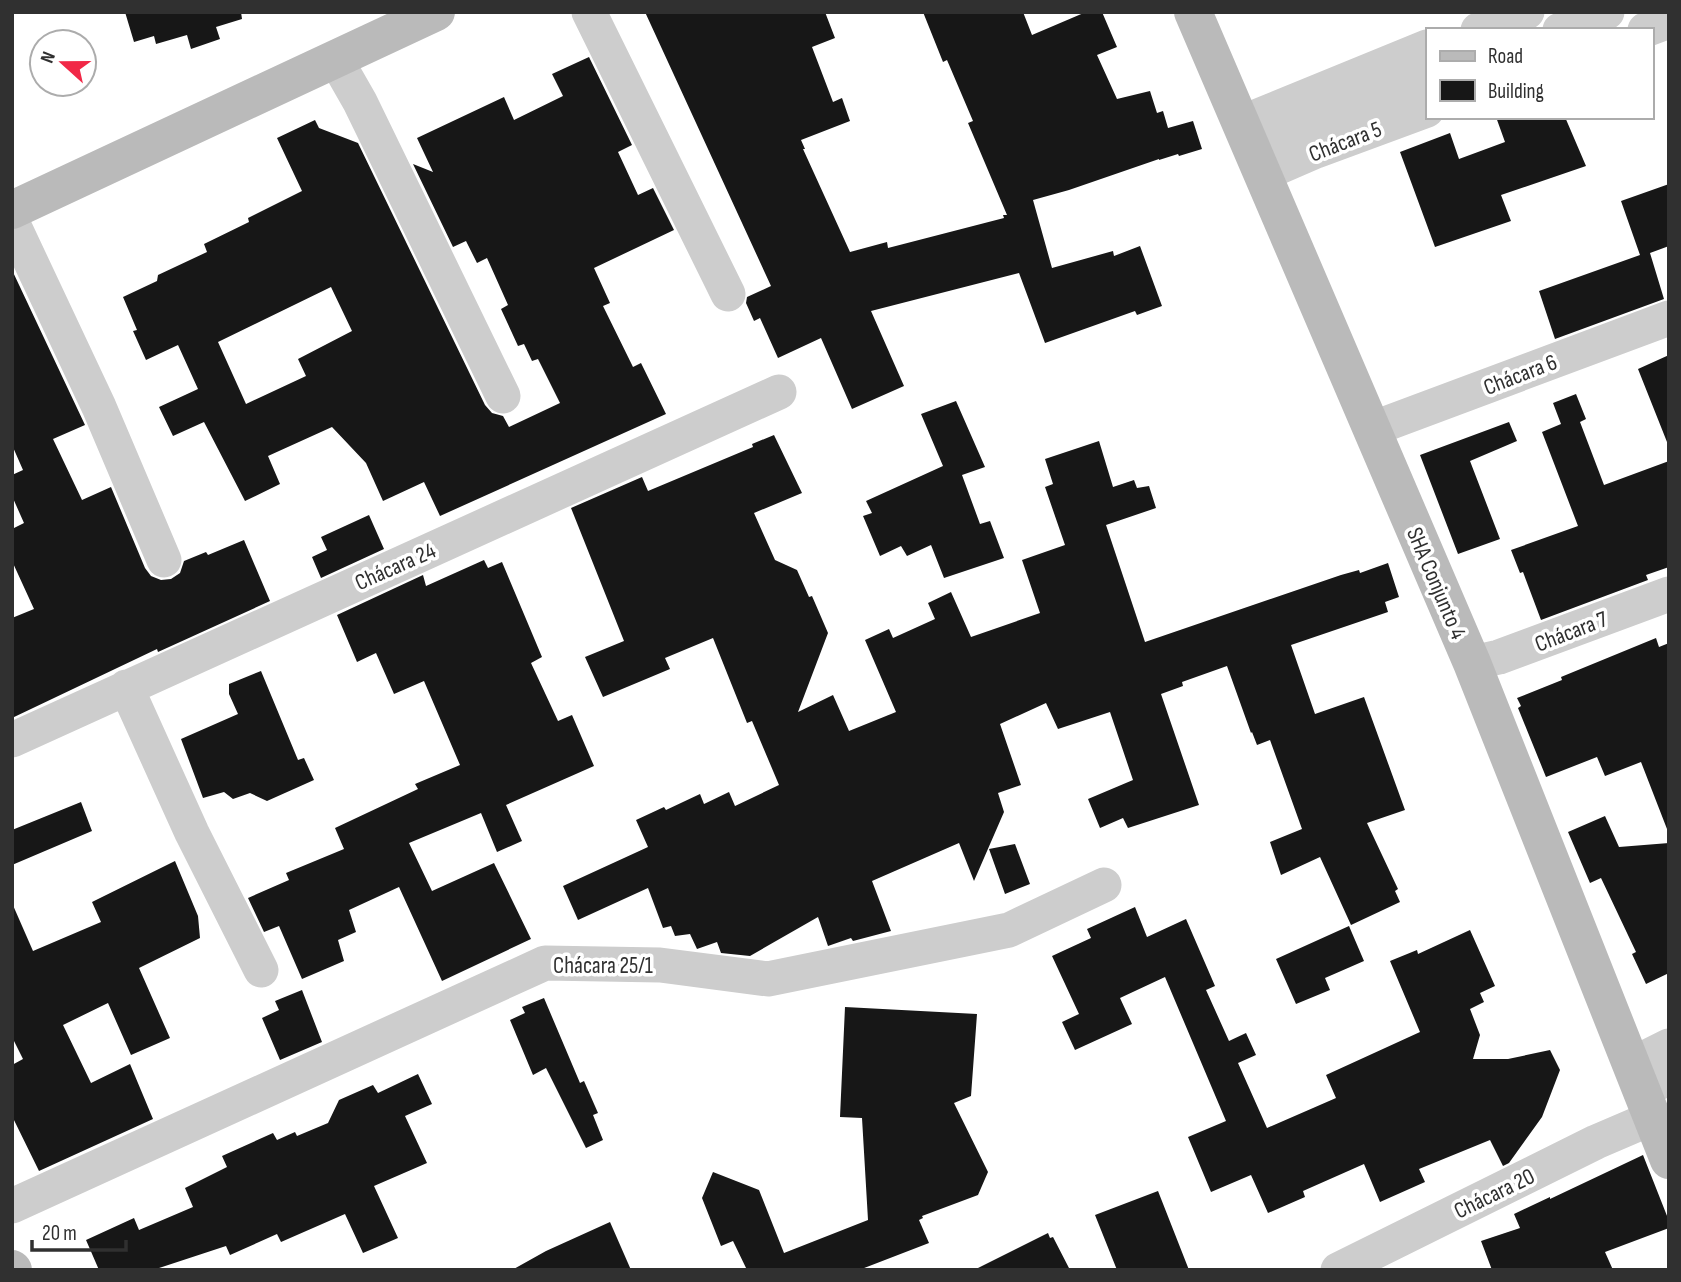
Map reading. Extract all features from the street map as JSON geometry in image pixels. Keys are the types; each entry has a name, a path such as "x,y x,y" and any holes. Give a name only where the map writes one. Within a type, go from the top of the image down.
{"street":[{"path":"12,210 436,12"},
{"path":"589,12 728,294"},
{"name":"SHA Conjunto 4","path":"1194,12 1472,663 1648,1088 1669,1160"},
{"path":"1483,28 1527,12"},
{"path":"1565,28 1607,12"},
{"path":"1650,28 1669,21"},
{"path":"1251,147 1426,48"},
{"path":"337,60 503,396"},
{"path":"1251,147 1426,78"},
{"name":"Chácara 5","path":"1251,147 1315,151 1426,110"},
{"path":"12,222 100,407 164,560"},
{"name":"Chácara 6","path":"1372,429 1669,318"},
{"name":"Chácara 24","path":"12,740 779,392"},
{"name":"Chácara 7","path":"1472,663 1499,657 1669,594"},
{"path":"126,687 191,833 261,970"},
{"name":"Chácara 25/1","path":"12,1206 545,963 660,965 768,979 1009,930 1104,885"},
{"name":"Chácara 20","path":"1338,1270 1596,1142 1648,1088 1669,1046"}],"building":[{"path":"125,12 241,12 242,19 216,27 220,39 191,49 187,35 156,44 154,36 134,42"},
{"path":"645,12 825,12 835,38 812,47 833,102 842,98 850,121 801,140 850,252 887,242 888,248 1007,215 968,123 973,121 947,60 943,62 923,12 1023,12 1032,35 1086,12 1102,12 1117,47 1097,55 1117,99 1150,91 1157,113 1163,111 1168,128 1193,121 1202,149 1159,159 1033,200 1052,268 1113,251 1114,256 1140,246 1162,306 1137,315 1135,311 1045,343 1019,273 871,311 904,386 852,409 821,338 778,358 760,318 754,321 746,303 747,297 771,286"},
{"path":"589,57 632,145 618,152 638,195 653,188 674,230 594,268 610,303 603,306 633,367 641,363 666,414 440,516 424,482 383,501 366,463 332,427 268,456 280,484 245,501 204,422 173,436 159,407 198,389 178,345 146,360 133,331 137,330 123,297 157,281 158,275 207,252 204,244 302,191 277,138 315,120 319,128 358,143 485,405 492,413 503,416 509,427 560,403 538,359 532,361 524,344 518,346 501,309 508,305 487,258 477,263 466,241 453,247 413,164 433,172 417,138 504,97 514,120 563,96 552,74","holes":["331,287 352,331 298,359 306,376 246,404 218,342"]},
{"path":"1497,119 1566,119 1586,166 1501,195 1511,221 1435,247 1400,152 1450,133 1459,159 1505,142"},
{"path":"1669,184 1669,246 1650,253 1664,299 1555,339 1539,291 1640,255 1621,201"},
{"path":"12,270 85,425 53,439 82,500 111,487 145,568 151,576 161,580 171,579 180,573 184,561 206,552 208,555 244,540 270,601 158,652 157,649 12,718 12,618 34,609 12,561 12,529 24,523 12,496 12,475 23,470 12,445"},
{"path":"1669,355 1669,442 1667,442 1638,369"},
{"path":"1576,394 1586,419 1580,422 1604,485 1669,461 1669,567 1646,575 1648,580 1541,620 1523,572 1520,573 1511,550 1578,526 1542,432 1561,424 1553,403"},
{"path":"956,401 985,467 962,475 980,524 990,521 1004,558 944,578 931,545 907,556 901,546 880,556 863,516 872,513 866,501 943,466 921,414"},
{"path":"1509,422 1517,441 1470,461 1500,539 1458,554 1420,455"},
{"path":"774,435 802,493 754,513 775,560 797,570 828,633 798,712 833,695 849,731 896,712 865,640 889,629 893,638 935,619 928,603 951,592 971,637 1040,613 1022,560 1065,545 1045,487 1053,484 1045,459 1099,441 1113,487 1134,480 1137,488 1149,486 1156,508 1106,525 1145,642 1341,575 1359,570 1360,573 1388,563 1399,597 1385,602 1388,612 1291,645 1315,714 1364,697 1405,810 1367,823 1398,889 1395,891 1400,902 1351,925 1320,857 1281,875 1270,842 1302,829 1270,740 1257,745 1227,666 1182,682 1183,686 1161,694 1199,805 1128,828 1123,818 1100,828 1088,799 1133,780 1110,712 1058,729 1046,703 1000,724 1021,785 998,793 1004,812 974,881 959,843 872,881 891,931 853,941 851,938 828,946 818,917 750,956 721,953 717,942 697,949 690,934 675,936 671,926 663,928 648,888 578,920 563,886 648,847 636,820 700,794 704,804 729,792 735,806 779,785 752,721 747,723 713,638 665,658 670,669 603,697 585,657 624,641 571,508 642,477 648,491 753,447 752,444"},
{"path":"369,515 384,549 321,578 312,557 327,550 321,537"},
{"path":"484,560 488,568 502,562 542,657 531,663 558,721 572,715 594,766 506,805 522,841 497,852 481,813 409,843 432,891 494,863 531,939 442,981 399,887 349,910 356,932 338,940 344,961 302,979 279,926 264,932 248,898 289,880 286,873 344,849 335,828 418,789 415,784 460,765 424,681 394,694 376,653 357,662 337,615 423,575 426,586"},
{"path":"1656,638 1659,647 1669,643 1667,829 1641,762 1605,776 1597,757 1546,777 1518,708 1521,706 1517,698"},
{"path":"261,671 298,760 304,758 314,780 267,801 250,793 233,799 224,792 203,798 181,739 238,714 229,694 229,684"},
{"path":"81,802 92,831 12,865 12,830"},
{"path":"1605,816 1619,847 1669,843 1669,973 1646,984 1632,954 1636,952 1601,878 1590,883 1568,832"},
{"path":"1015,844 1030,884 1005,894 989,849"},
{"path":"175,861 198,916 200,938 139,968 170,1038 131,1055 108,1003 63,1025 91,1083 130,1064 153,1119 39,1171 12,1116 12,1065 23,1059 12,1037 12,903 33,951 101,922 92,902"},
{"path":"1135,907 1147,937 1186,919 1215,986 1206,990 1229,1041 1246,1033 1256,1055 1238,1063 1267,1128 1336,1098 1326,1075 1420,1032 1390,961 1417,950 1418,954 1470,930 1495,986 1480,993 1484,1002 1470,1009 1480,1035 1473,1059 1508,1059 1550,1050 1560,1070 1542,1117 1509,1163 1503,1166 1490,1140 1419,1169 1425,1182 1380,1202 1364,1164 1303,1191 1305,1197 1268,1213 1251,1175 1211,1192 1188,1137 1226,1121 1165,977 1120,998 1132,1024 1075,1050 1062,1022 1079,1014 1052,956 1091,938 1087,929"},
{"path":"1349,926 1364,961 1325,978 1330,990 1296,1004 1276,959"},
{"path":"302,990 322,1042 280,1060 262,1018 279,1010 275,1001"},
{"path":"544,998 580,1083 584,1081 598,1113 593,1115 603,1140 586,1148 546,1068 533,1075 510,1020 525,1013 522,1007"},
{"path":"845,1007 977,1014 971,1096 954,1103 988,1172 978,1195 922,1216 919,1220 929,1243 859,1270 747,1270 733,1241 721,1246 702,1198 713,1172 759,1190 784,1253 868,1220 862,1118 840,1117"},
{"path":"418,1074 432,1104 405,1116 427,1163 374,1186 398,1238 363,1253 345,1214 281,1242 277,1234 230,1255 226,1246 153,1270 99,1270 86,1240 134,1218 139,1230 193,1207 185,1188 227,1167 222,1156 273,1133 277,1140 295,1132 297,1136 328,1123 339,1100 373,1085 378,1093"},
{"path":"1643,1155 1669,1221 1669,1228 1605,1252 1613,1270 1492,1270 1481,1241 1520,1228 1514,1214"},
{"path":"1158,1191 1189,1270 1117,1270 1095,1215"},
{"path":"610,1222 631,1270 512,1270 546,1251"},
{"path":"1048,1233 1050,1238 1053,1237 1070,1270 974,1270"}]}
